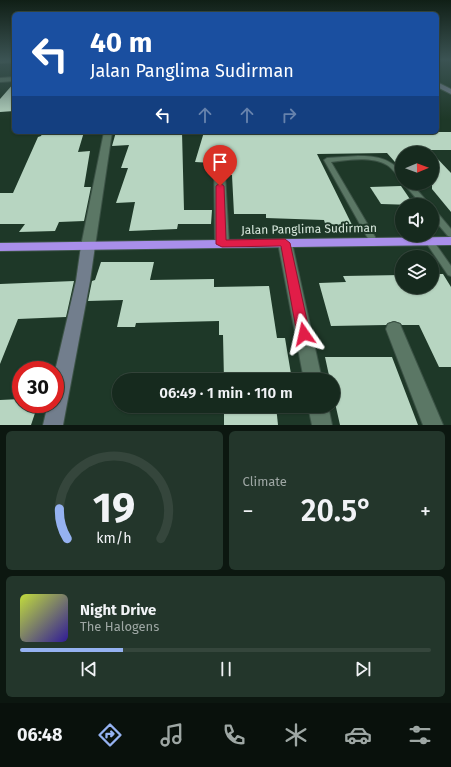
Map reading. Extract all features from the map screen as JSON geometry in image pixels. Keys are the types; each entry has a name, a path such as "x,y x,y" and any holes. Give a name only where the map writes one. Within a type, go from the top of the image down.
{"highway":[{"name":"Jalan Panglima Sudirman","path":"439,241 451,241"},
{"name":"Jalan Panglima Sudirman","path":"0,246 395,242"}],"street":[{"path":"0,80 12,79"},
{"path":"439,85 451,92"},
{"path":"53,425 83,281 108,134"},
{"path":"219,156 222,244"},
{"path":"285,243 312,373"},
{"path":"394,329 433,425"},
{"path":"319,413 322,425"}],"lane":[{"path":"374,242 327,160 383,160 395,168"},
{"path":"413,190 420,198"},
{"path":"439,220 451,234"},
{"path":"430,242 450,270"}],"building":[{"path":"12,85 12,111 0,112 0,99"},
{"path":"439,132 451,132 451,150 439,150 439,146 395,146 395,162 387,153 317,154 354,229 327,230 324,220 266,218 266,214 234,214 232,175 227,175 225,155 220,152 213,155 213,163 195,162 203,134 439,134"},
{"path":"42,134 83,134 78,152 90,151 84,187 91,187 84,221 59,222 55,231 19,232 25,224 0,224 0,193 13,193 38,137"},
{"path":"115,134 182,134 184,210 212,210 211,224 178,224 177,229 129,231 135,202 116,203 128,168 121,168 129,145 112,146"},
{"path":"439,160 451,173 451,212 433,190 439,190"},
{"path":"395,186 395,190 404,190 409,198 395,198 395,204 381,204 370,187"},
{"path":"101,262 154,262 150,280 214,279 214,287 269,286 277,338 285,338 291,373 224,373 223,335 219,335 219,321 136,323 135,327 117,327 123,300 88,301 92,281 95,280"},
{"path":"439,274 443,274 451,287 451,367 439,367 419,325 402,325 394,321 386,325 331,326 319,283 346,282 343,276 395,275 395,294 439,294"},
{"path":"74,281 66,317 18,319 0,364 0,284"},
{"path":"325,357 392,357 418,425 340,425 337,413 340,413 340,373 328,373"},
{"path":"12,399 12,413 35,413 31,425 0,425 0,400"},
{"path":"224,413 277,413 278,425 224,425"}],"route":[{"path":"220,186 222,244 285,243 304,334"}]}
